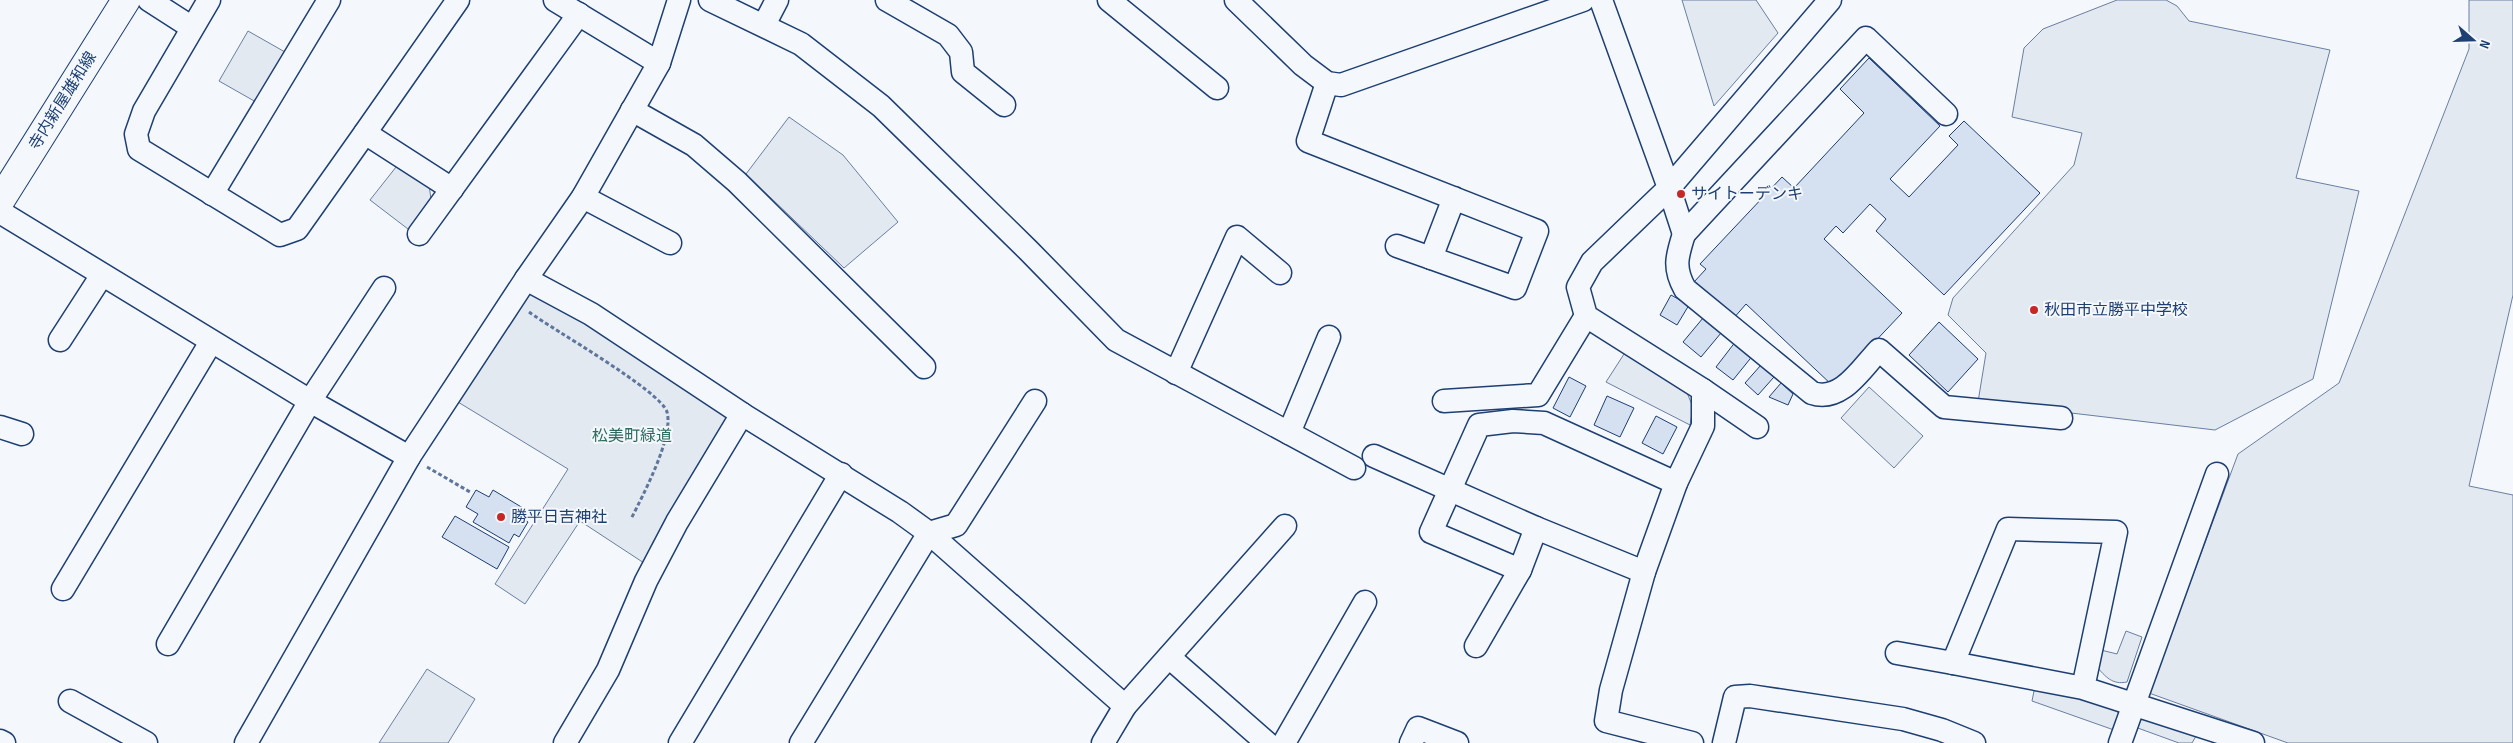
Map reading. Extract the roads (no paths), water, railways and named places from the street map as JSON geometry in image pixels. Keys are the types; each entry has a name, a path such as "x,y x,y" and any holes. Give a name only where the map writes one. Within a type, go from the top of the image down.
{"main road":[{"name":"寺内新屋雄和線","path":"2,197 126,0"}],"street":[{"path":"149,0 191,27"},
{"path":"209,0 191,27 144,111 136,134 139,149 280,236 297,229 458,0"},
{"path":"212,194 329,0"},
{"path":"555,0 660,63"},
{"path":"246,743 409,457 526,278 583,197 660,63 679,0"},
{"path":"710,0 801,44 881,106 1029,251 1116,340 1354,468"},
{"path":"764,25 777,0"},
{"path":"887,0 948,35 961,52 963,72 1004,105"},
{"path":"1108,0 1216,88"},
{"path":"1236,0 1303,65 1327,84 1341,85 1583,0"},
{"path":"1601,0 1684,234"},
{"path":"1757,427 1703,390 1586,316 1578,287 1592,262 1669,188 1830,0"},
{"path":"419,234 579,14"},
{"path":"1946,114 1866,38 1684,234 1676,261 1680,280 1685,289 1812,393 1822,396 1838,393 1879,350 1944,407 2061,418"},
{"path":"1327,84 1308,141 1537,232 1515,288 1397,246"},
{"path":"632,110 694,144 737,182 924,367"},
{"path":"365,133 452,189"},
{"path":"2,197 102,276 310,401 409,457"},
{"path":"583,197 670,243"},
{"path":"1431,258 1454,198"},
{"path":"1176,373 1237,237 1280,273"},
{"path":"60,340 102,276"},
{"path":"526,278 591,314 742,414 842,474 929,533 1125,706"},
{"path":"168,644 310,401 384,288"},
{"path":"1444,401 1538,395 1586,316"},
{"path":"1289,433 1329,337"},
{"path":"63,589 211,342"},
{"path":"1692,743 1606,720 1611,690 1644,572 1676,483 1703,426 1703,390"},
{"path":"801,743 929,533 956,525 1035,401"},
{"path":"565,743 608,670 646,581 677,522 742,414"},
{"path":"1520,570 1432,532 1479,425 1513,422 1544,423 1676,483"},
{"path":"0,427 22,434"},
{"path":"1374,456 1536,528 1644,572"},
{"path":"680,743 842,474"},
{"path":"2120,743 2217,474"},
{"path":"1102,743 1125,706 1285,526"},
{"path":"1476,646 1520,570 1536,528"},
{"path":"1953,663 2008,529 2116,532 2083,688"},
{"path":"1284,743 1364,602"},
{"path":"1897,654 2083,688 2253,743"},
{"path":"1168,657 1267,743"},
{"path":"1724,743 1735,697 1750,696 1903,718 1942,730 1974,743"},
{"path":"70,701 146,743"},
{"path":"1411,743 1418,728 1457,743"},
{"path":"0,741 4,743"}],"place":[{"name":"サイトーデンキ","path":"1681,194"},
{"name":"秋田市立勝平中学校","path":"2034,310"},
{"name":"勝平日吉神社","path":"501,517"}],"park label":[{"name":"松美町緑道","path":"632,436"}]}
